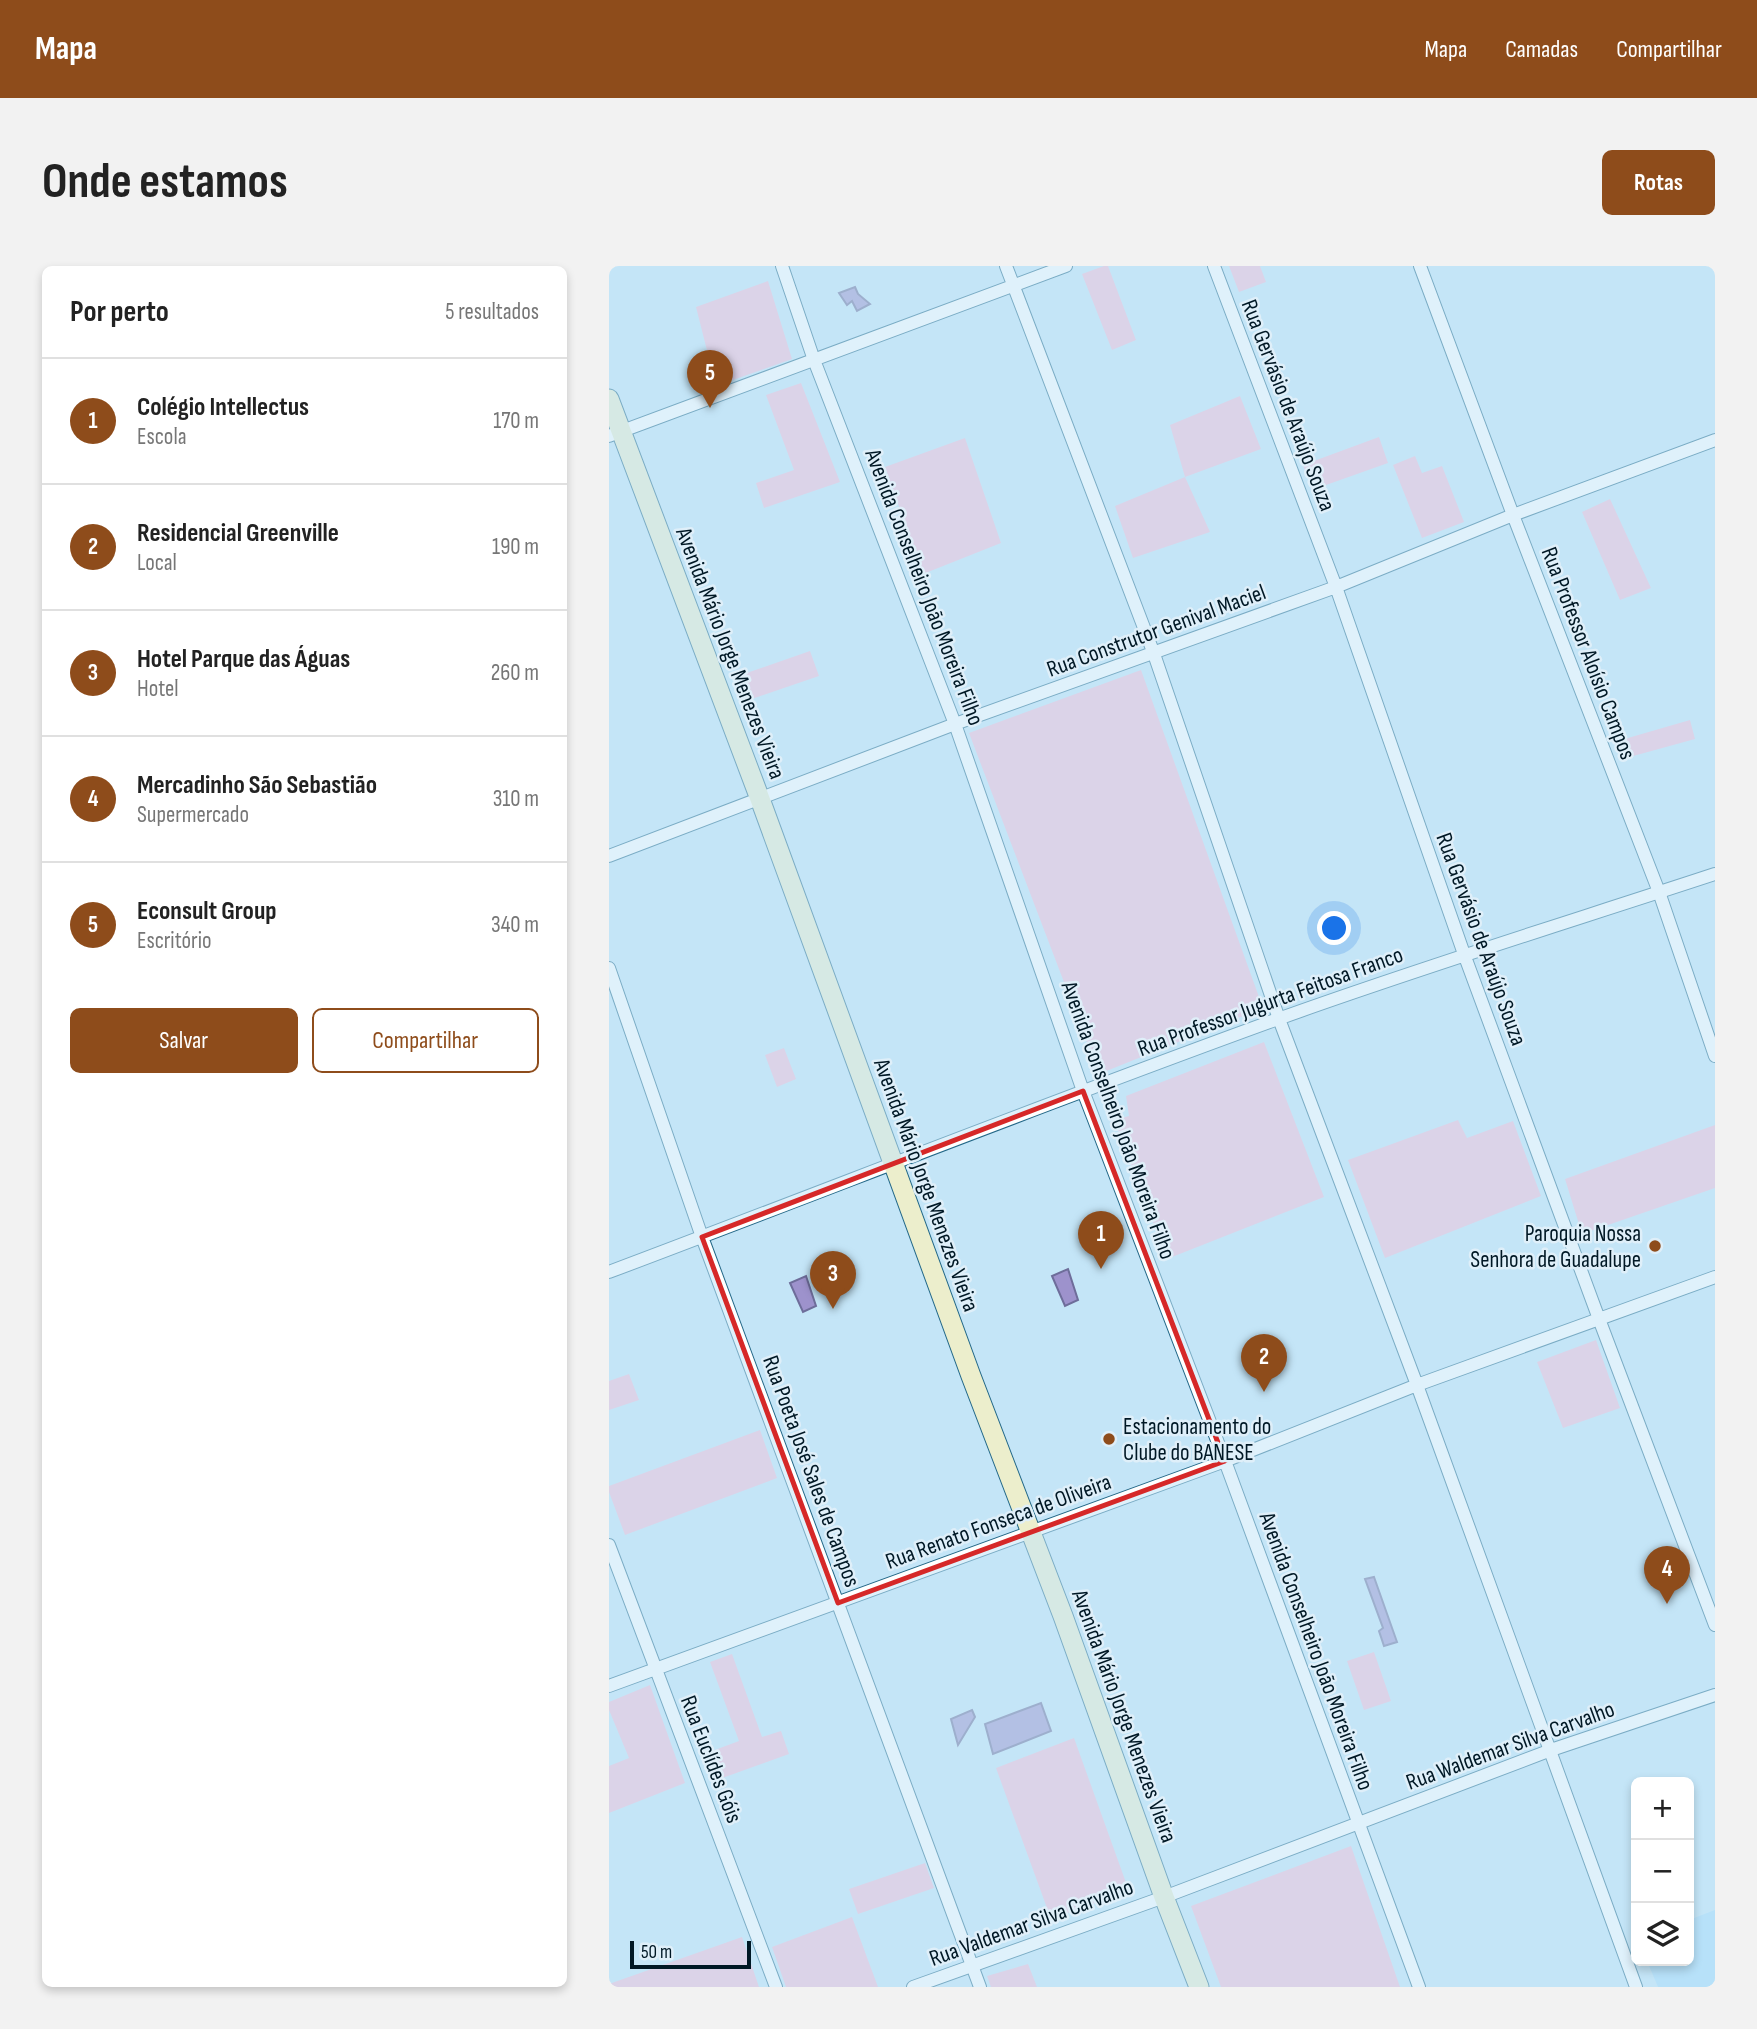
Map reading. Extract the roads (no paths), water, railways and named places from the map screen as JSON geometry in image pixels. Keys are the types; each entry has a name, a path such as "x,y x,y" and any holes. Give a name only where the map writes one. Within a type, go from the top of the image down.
{"street":[{"name":"Avenida Conselheiro João Moreira Filho","path":"782,266 814,360 955,724 1083,1091 1225,1461 1419,1987"},
{"path":"1006,266 1154,654 1279,1019 1417,1385 1636,1987"},
{"path":"615,433 1066,266"},
{"name":"Rua Gervásio de Araújo Souza","path":"1214,266 1336,587 1464,954 1715,1625"},
{"name":"Rua Professor Aloísio Campos","path":"1420,266 1659,892 1715,1056"},
{"name":"Avenida Mário Jorge Menezes Vieira","path":"609,399 615,433 760,799 892,1164 1063,1616 1199,1987"},
{"name":"Rua Construtor Genival Maciel","path":"609,856 955,724 1336,587 1513,515 1715,440"},
{"name":"Rua Professor Jugurta Feitosa Franco","path":"609,1272 1279,1019 1464,954 1715,874"},
{"name":"Rua Poeta José Sales de Campos","path":"609,968 702,1237 980,1987"},
{"name":"Rua Renato Fonseca de Oliveira","path":"609,1686 1225,1461 1417,1385 1715,1277"},
{"name":"Rua Euclídes Góis","path":"609,1545 776,1987"},
{"name":"Rua Waldemar Silva Carvalho","path":"1164,1897 1551,1751 1715,1695"},
{"name":"Rua Valdemar Silva Carvalho","path":"913,1987 1164,1897"}],"place":[{"name":"Econsult Group","path":"710,408"},
{"name":"Paroquia Nossa Senhora de Guadalupe","path":"1655,1246"},
{"name":"Colégio Intellectus","path":"1101,1269"},
{"name":"Hotel Parque das Águas","path":"833,1309"},
{"name":"Residencial Greenville","path":"1264,1392"},
{"name":"Estacionamento do Clube do BANESE","path":"1109,1439"},
{"name":"Mercadinho São Sebastião","path":"1667,1604"}]}
